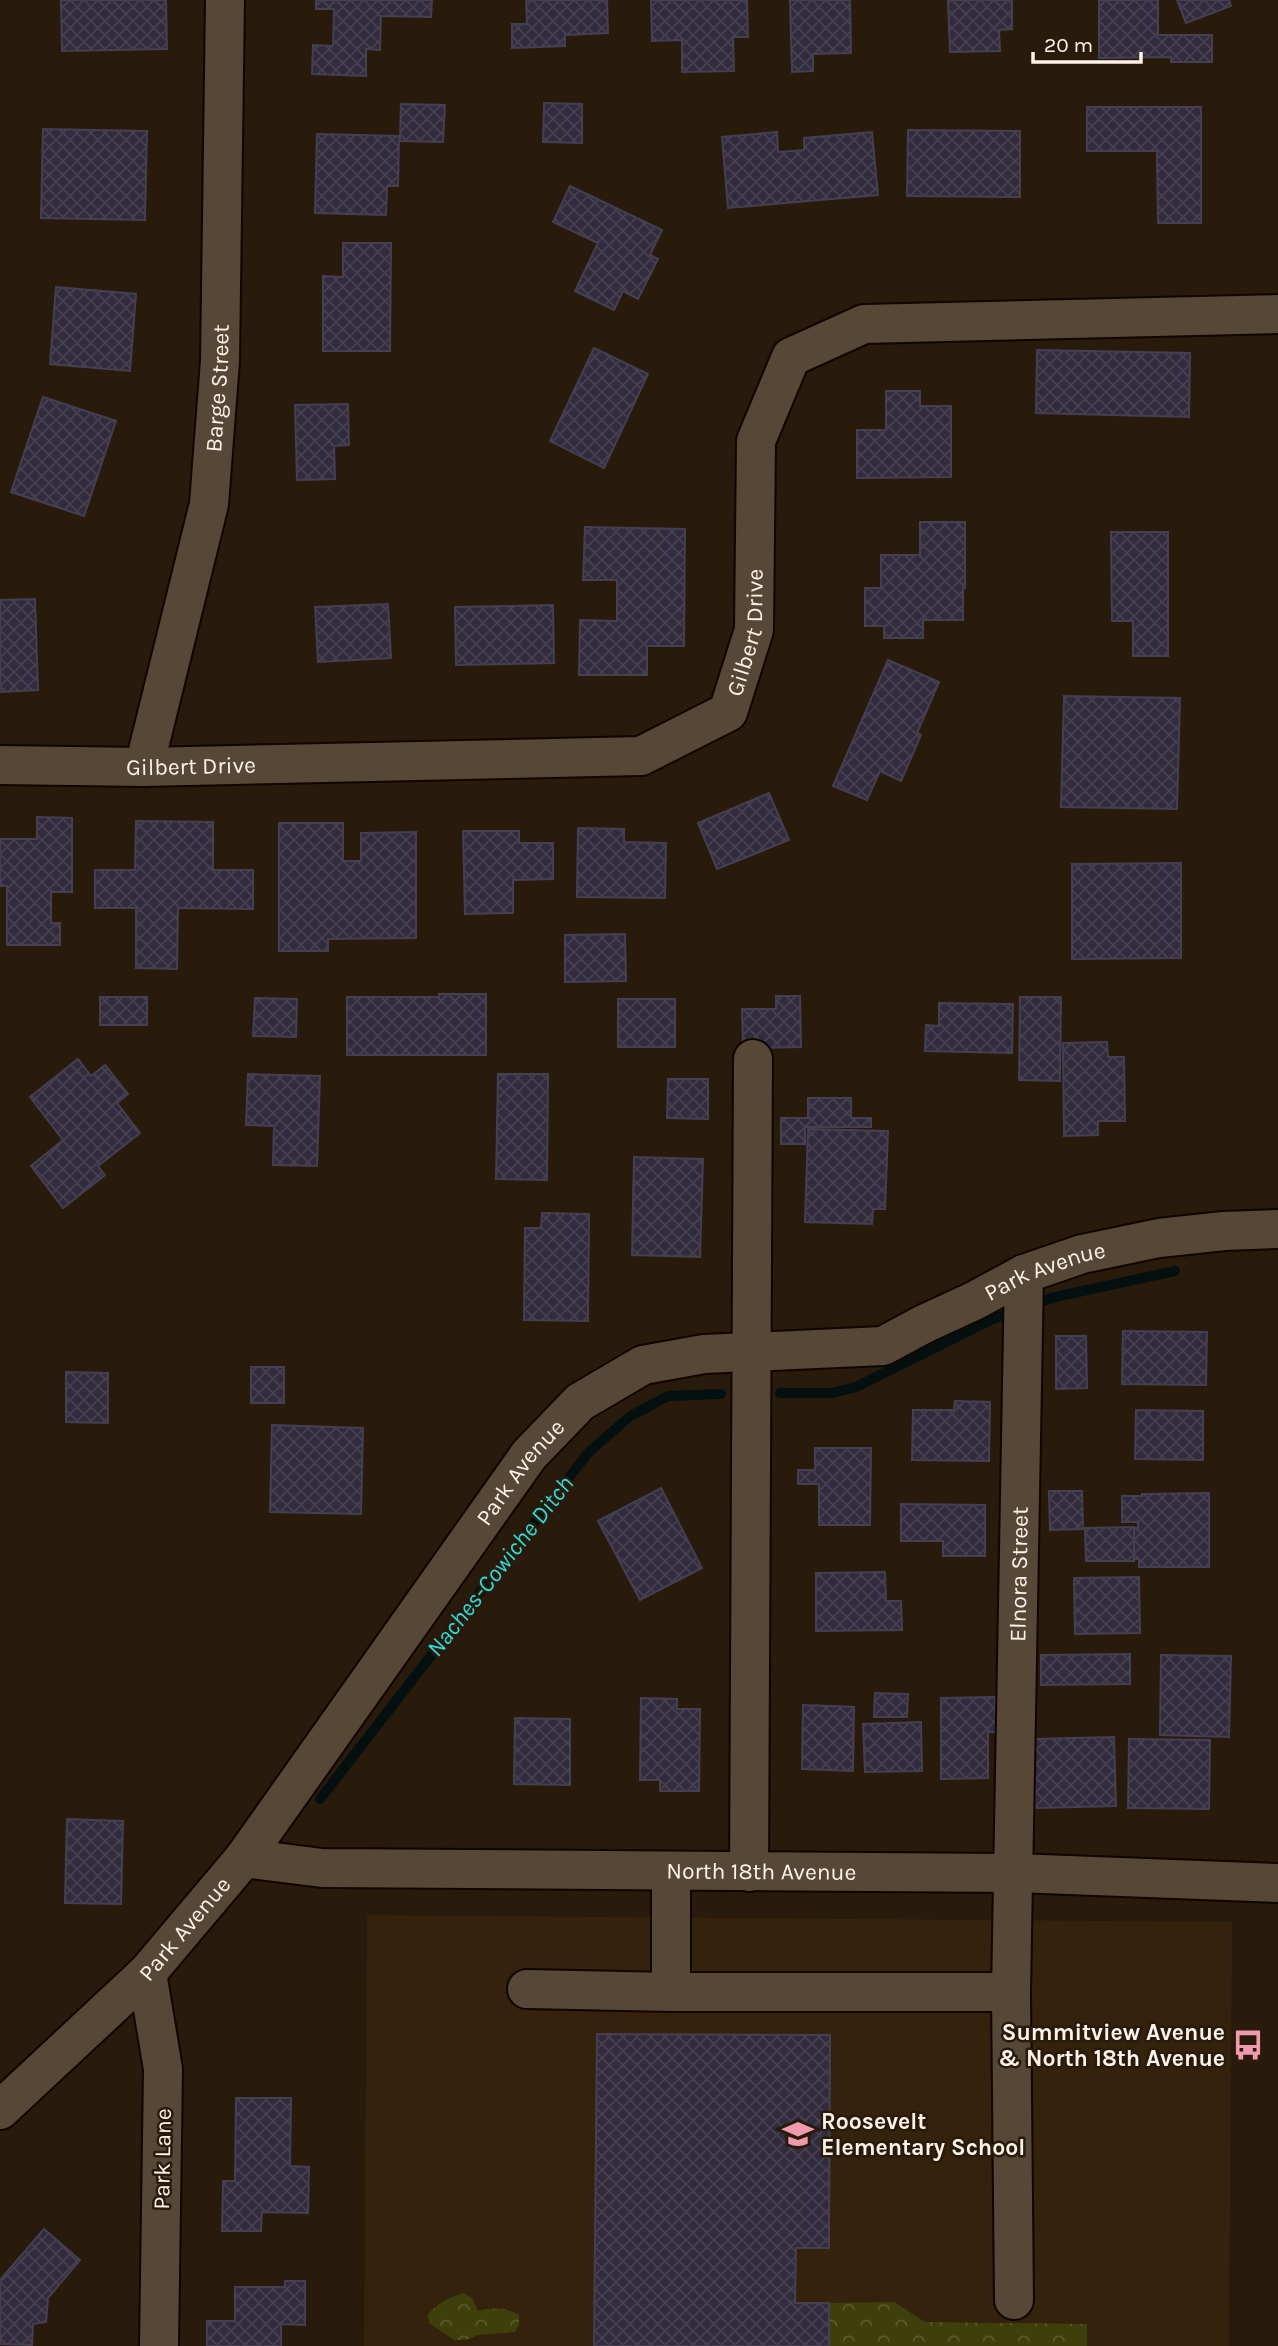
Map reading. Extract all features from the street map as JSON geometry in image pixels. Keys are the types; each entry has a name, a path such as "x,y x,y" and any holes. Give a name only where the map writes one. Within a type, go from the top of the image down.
{"street":[{"name":"Barge Street","path":"144,767 209,504 219,361 225,0"},
{"name":"Gilbert Drive","path":"0,765 144,767 641,756 728,712 754,630 756,441 791,357 864,324 1278,314"},
{"path":"749,1872 753,1059"},
{"name":"Park Avenue","path":"0,2110 146,1973 244,1858 529,1455 580,1402 643,1365 704,1354 883,1346 974,1301 1023,1297 1082,1254 1159,1238 1278,1229"},
{"name":"Elnora Street","path":"1014,2300 1011,1992 1023,1297"},
{"name":"North 18th Avenue","path":"244,1858 322,1868 1014,1873 1278,1883"},
{"path":"671,1872 671,1992"},
{"name":"Park Lane","path":"146,1973 163,2069 159,2346"},
{"path":"527,1989 671,1992 1011,1992"}],"shaded area":[{"name":"Roosevelt Elementary School","path":"367,1915 1232,1922 1229,2346 364,2346"}],"green space":[{"path":"464,2293 472,2298 478,2311 499,2308 519,2315 519,2325 515,2332 454,2340 429,2323 428,2315 434,2308"},
{"path":"894,2302 925,2322 1087,2324 1087,2346 829,2346 829,2303"}],"building":[{"path":"61,0 166,0 167,49 62,51"},
{"path":"316,0 432,0 431,17 381,16 380,50 366,49 366,76 312,74 313,45 333,46 334,9 316,9"},
{"path":"526,0 607,0 608,33 565,35 565,46 512,48 512,24 527,24"},
{"path":"651,0 747,0 748,37 733,37 734,71 682,72 682,40 652,41"},
{"path":"790,0 850,0 851,53 813,54 813,71 792,72"},
{"path":"948,0 1012,0 1012,29 999,30 1000,51 950,52"},
{"path":"1099,0 1158,0 1158,35 1212,35 1212,62 1171,62 1171,57 1099,58"},
{"path":"1177,0 1229,0 1231,6 1186,23"},
{"path":"544,103 582,104 582,143 543,142"},
{"path":"401,104 445,105 443,142 400,141"},
{"path":"1087,107 1201,107 1201,223 1158,223 1157,151 1087,151"},
{"path":"43,129 147,131 145,220 41,218"},
{"path":"908,130 1020,131 1020,197 907,196"},
{"path":"777,132 778,152 804,150 804,138 872,132 878,195 728,208 722,137"},
{"path":"317,134 399,136 398,186 387,186 386,215 315,213"},
{"path":"570,186 662,230 650,255 658,259 638,299 623,291 614,310 575,291 598,243 553,222"},
{"path":"343,243 391,243 390,351 323,351 323,276 343,277"},
{"path":"56,287 136,294 130,371 50,364"},
{"path":"594,348 648,374 604,468 550,441"},
{"path":"1037,350 1190,353 1189,417 1036,413"},
{"path":"886,391 920,391 920,406 951,406 951,477 857,478 857,430 886,430"},
{"path":"43,397 116,421 84,516 11,492"},
{"path":"348,404 349,445 334,446 335,479 297,480 295,405"},
{"path":"920,522 965,522 963,620 923,620 923,638 884,638 884,626 865,626 865,588 881,588 881,555 920,555"},
{"path":"585,527 685,529 684,646 647,646 647,675 579,675 580,620 617,621 617,580 583,580"},
{"path":"1111,532 1168,532 1168,656 1133,656 1133,621 1112,621"},
{"path":"35,599 38,690 0,692 0,600"},
{"path":"388,604 391,658 318,662 315,607"},
{"path":"553,605 554,663 456,665 455,607"},
{"path":"888,660 939,682 917,733 921,735 901,781 880,771 867,800 833,786"},
{"path":"1064,696 1180,698 1177,809 1061,807"},
{"path":"769,793 789,840 717,869 698,823"},
{"path":"37,817 72,818 72,892 51,892 51,923 60,923 60,945 7,945 7,886 0,886 0,839 37,839"},
{"path":"136,821 213,822 213,870 253,870 253,909 178,908 177,969 136,968 136,908 95,908 95,870 135,870"},
{"path":"279,823 343,823 343,861 361,861 361,833 416,832 416,938 328,939 328,951 279,951"},
{"path":"578,828 624,829 624,842 666,843 665,898 577,897"},
{"path":"463,831 519,831 519,843 553,843 553,879 513,880 513,913 465,914"},
{"path":"1181,863 1181,958 1072,959 1072,864"},
{"path":"625,934 626,981 565,982 565,935"},
{"path":"439,994 486,994 486,1055 347,1055 347,997 439,997"},
{"path":"776,996 800,996 801,1047 743,1048 742,1009 776,1009"},
{"path":"100,997 147,997 147,1025 100,1025"},
{"path":"1020,997 1061,997 1060,1081 1019,1080"},
{"path":"255,998 297,999 296,1037 253,1036"},
{"path":"618,999 675,999 675,1047 618,1047"},
{"path":"939,1003 1013,1004 1012,1053 925,1051 926,1025 939,1026"},
{"path":"1107,1042 1108,1057 1124,1057 1125,1121 1098,1121 1098,1135 1064,1136 1063,1043"},
{"path":"78,1059 91,1076 105,1065 128,1094 117,1103 140,1133 98,1166 105,1175 63,1208 31,1166 63,1140 30,1097"},
{"path":"248,1074 320,1076 317,1166 273,1165 274,1126 246,1125"},
{"path":"498,1074 548,1074 547,1180 496,1179"},
{"path":"668,1079 708,1079 708,1119 667,1118"},
{"path":"808,1098 851,1098 851,1118 871,1118 871,1127 805,1127 805,1144 781,1144 781,1118 808,1118"},
{"path":"808,1129 888,1131 885,1209 873,1209 872,1224 805,1222"},
{"path":"634,1157 703,1159 700,1257 632,1255"},
{"path":"542,1213 589,1214 588,1321 524,1320 525,1228 541,1228"},
{"path":"1123,1331 1207,1332 1206,1385 1122,1384"},
{"path":"1056,1336 1086,1336 1087,1388 1056,1389"},
{"path":"251,1367 284,1367 284,1403 251,1403"},
{"path":"66,1372 108,1373 108,1423 66,1422"},
{"path":"955,1401 990,1402 989,1461 912,1460 913,1410 954,1410"},
{"path":"1136,1410 1203,1411 1203,1460 1135,1459"},
{"path":"272,1425 363,1428 361,1514 270,1512"},
{"path":"815,1448 871,1448 870,1525 819,1525 819,1484 798,1484 798,1470 815,1470"},
{"path":"661,1488 702,1568 640,1600 598,1521"},
{"path":"1049,1491 1082,1491 1083,1529 1050,1530"},
{"path":"1209,1493 1209,1567 1139,1567 1139,1559 1134,1559 1134,1528 1138,1528 1138,1522 1122,1522 1122,1496"},
{"path":"901,1504 985,1505 985,1556 943,1556 943,1541 901,1541"},
{"path":"1134,1527 1134,1561 1086,1561 1085,1528"},
{"path":"885,1572 886,1601 901,1601 902,1630 816,1631 816,1573"},
{"path":"1139,1577 1140,1633 1075,1634 1074,1578"},
{"path":"1130,1654 1130,1684 1041,1685 1041,1655"},
{"path":"1161,1655 1231,1656 1229,1737 1160,1735"},
{"path":"875,1693 908,1694 907,1717 874,1717"},
{"path":"995,1697 996,1732 988,1732 988,1778 941,1779 941,1698"},
{"path":"641,1698 677,1699 677,1709 700,1709 699,1791 660,1791 660,1780 640,1780"},
{"path":"803,1705 854,1707 853,1771 802,1769"},
{"path":"515,1718 570,1719 570,1785 514,1784"},
{"path":"921,1722 922,1771 865,1772 863,1724"},
{"path":"1114,1737 1116,1806 1035,1808 1034,1739"},
{"path":"1129,1739 1210,1740 1209,1809 1128,1808"},
{"path":"67,1819 123,1821 121,1904 65,1903"},
{"path":"597,2034 830,2035 829,2248 796,2248 795,2303 829,2303 829,2346 594,2346"},
{"path":"236,2098 291,2098 290,2166 309,2167 308,2213 262,2212 261,2231 222,2231 223,2181 235,2181"},
{"path":"44,2229 80,2260 48,2298 46,2322 33,2324 32,2345 0,2344 0,2280"},
{"path":"285,2281 305,2281 305,2325 281,2324 281,2346 207,2346 207,2321 235,2321 235,2287 285,2287"}],"waterway":[{"name":"Naches-Cowiche Ditch","path":"1032,1305 1055,1297 1175,1271"},
{"name":"Naches-Cowiche Ditch","path":"780,1393 832,1393 856,1387 993,1319 1017,1311"},
{"name":"Naches-Cowiche Ditch","path":"320,1799 588,1453 629,1417 668,1396 721,1394"}],"place":[{"name":"Summitview Avenue & North 18th Avenue","path":"1248,2045"},
{"name":"Roosevelt Elementary School","path":"798,2134"}]}
